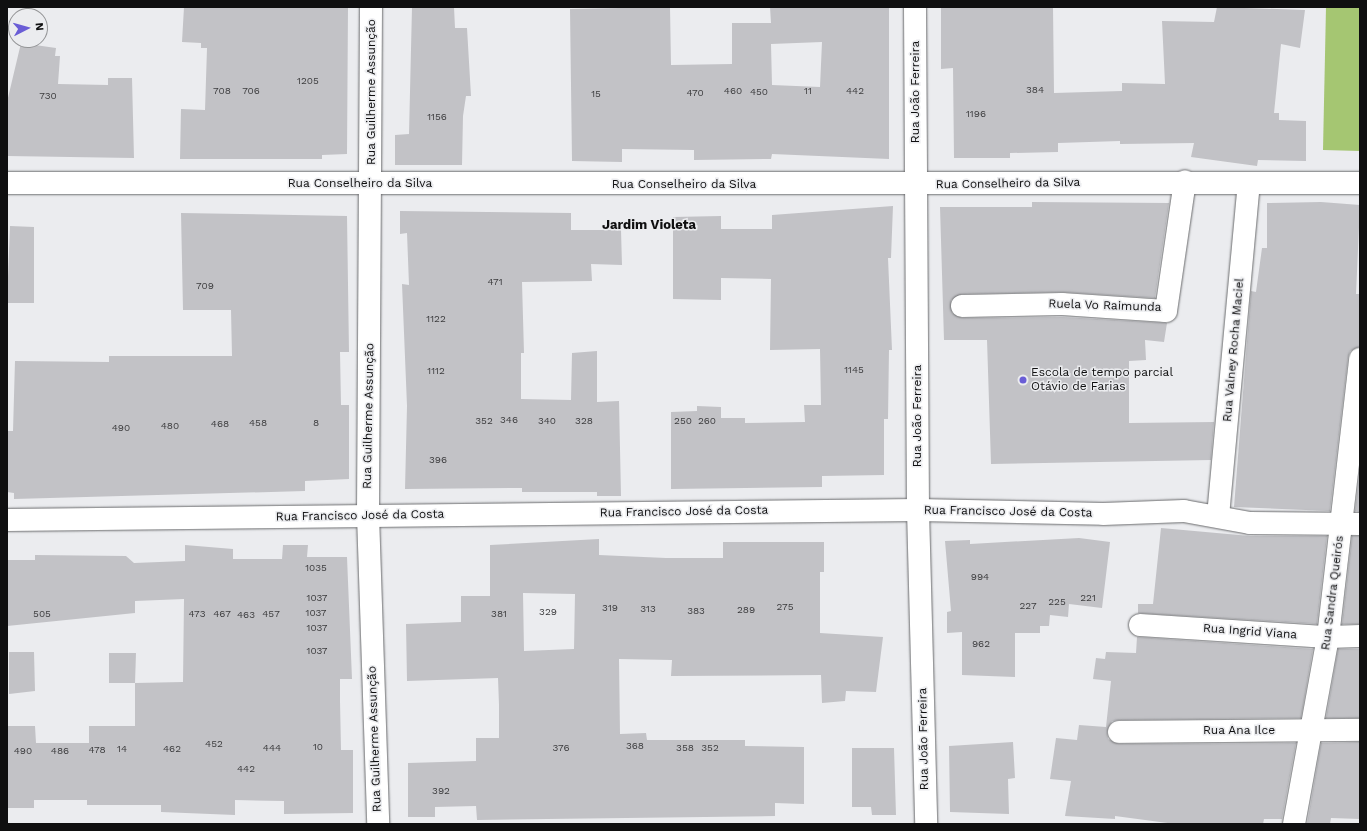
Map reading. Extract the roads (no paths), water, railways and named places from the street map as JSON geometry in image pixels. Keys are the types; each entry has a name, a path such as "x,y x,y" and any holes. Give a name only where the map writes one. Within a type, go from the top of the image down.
{"street":[{"name":"Rua Guilherme Assunção","path":"371,7 373,184 368,515 378,824"},
{"name":"Rua João Ferreira","path":"915,7 918,510 926,824"},
{"name":"Rua Conselheiro da Silva","path":"7,183 916,185 1184,181 1249,183 1360,182"},
{"name":"Ruela Vo Raimunda","path":"962,306 1062,304 1166,311 1184,181"},
{"name":"Rua Valney Rocha Maciel","path":"1218,516 1249,183"},
{"name":"Rua Sandra Queirós","path":"1294,824 1310,731 1350,524 1360,359"},
{"name":"Rua Francisco José da Costa","path":"7,520 918,510 1103,514 1184,511 1250,523 1350,524"},
{"name":"Rua Ingrid Viana","path":"1140,625 1328,638 1360,636"},
{"name":"Rua Ana Ilce","path":"1119,732 1360,730"}],"place":[{"name":"Escola de tempo parcial Otávio de Farias","path":"1023,380"}],"district":[{"name":"Jardim Violeta","path":"649,225"}]}
